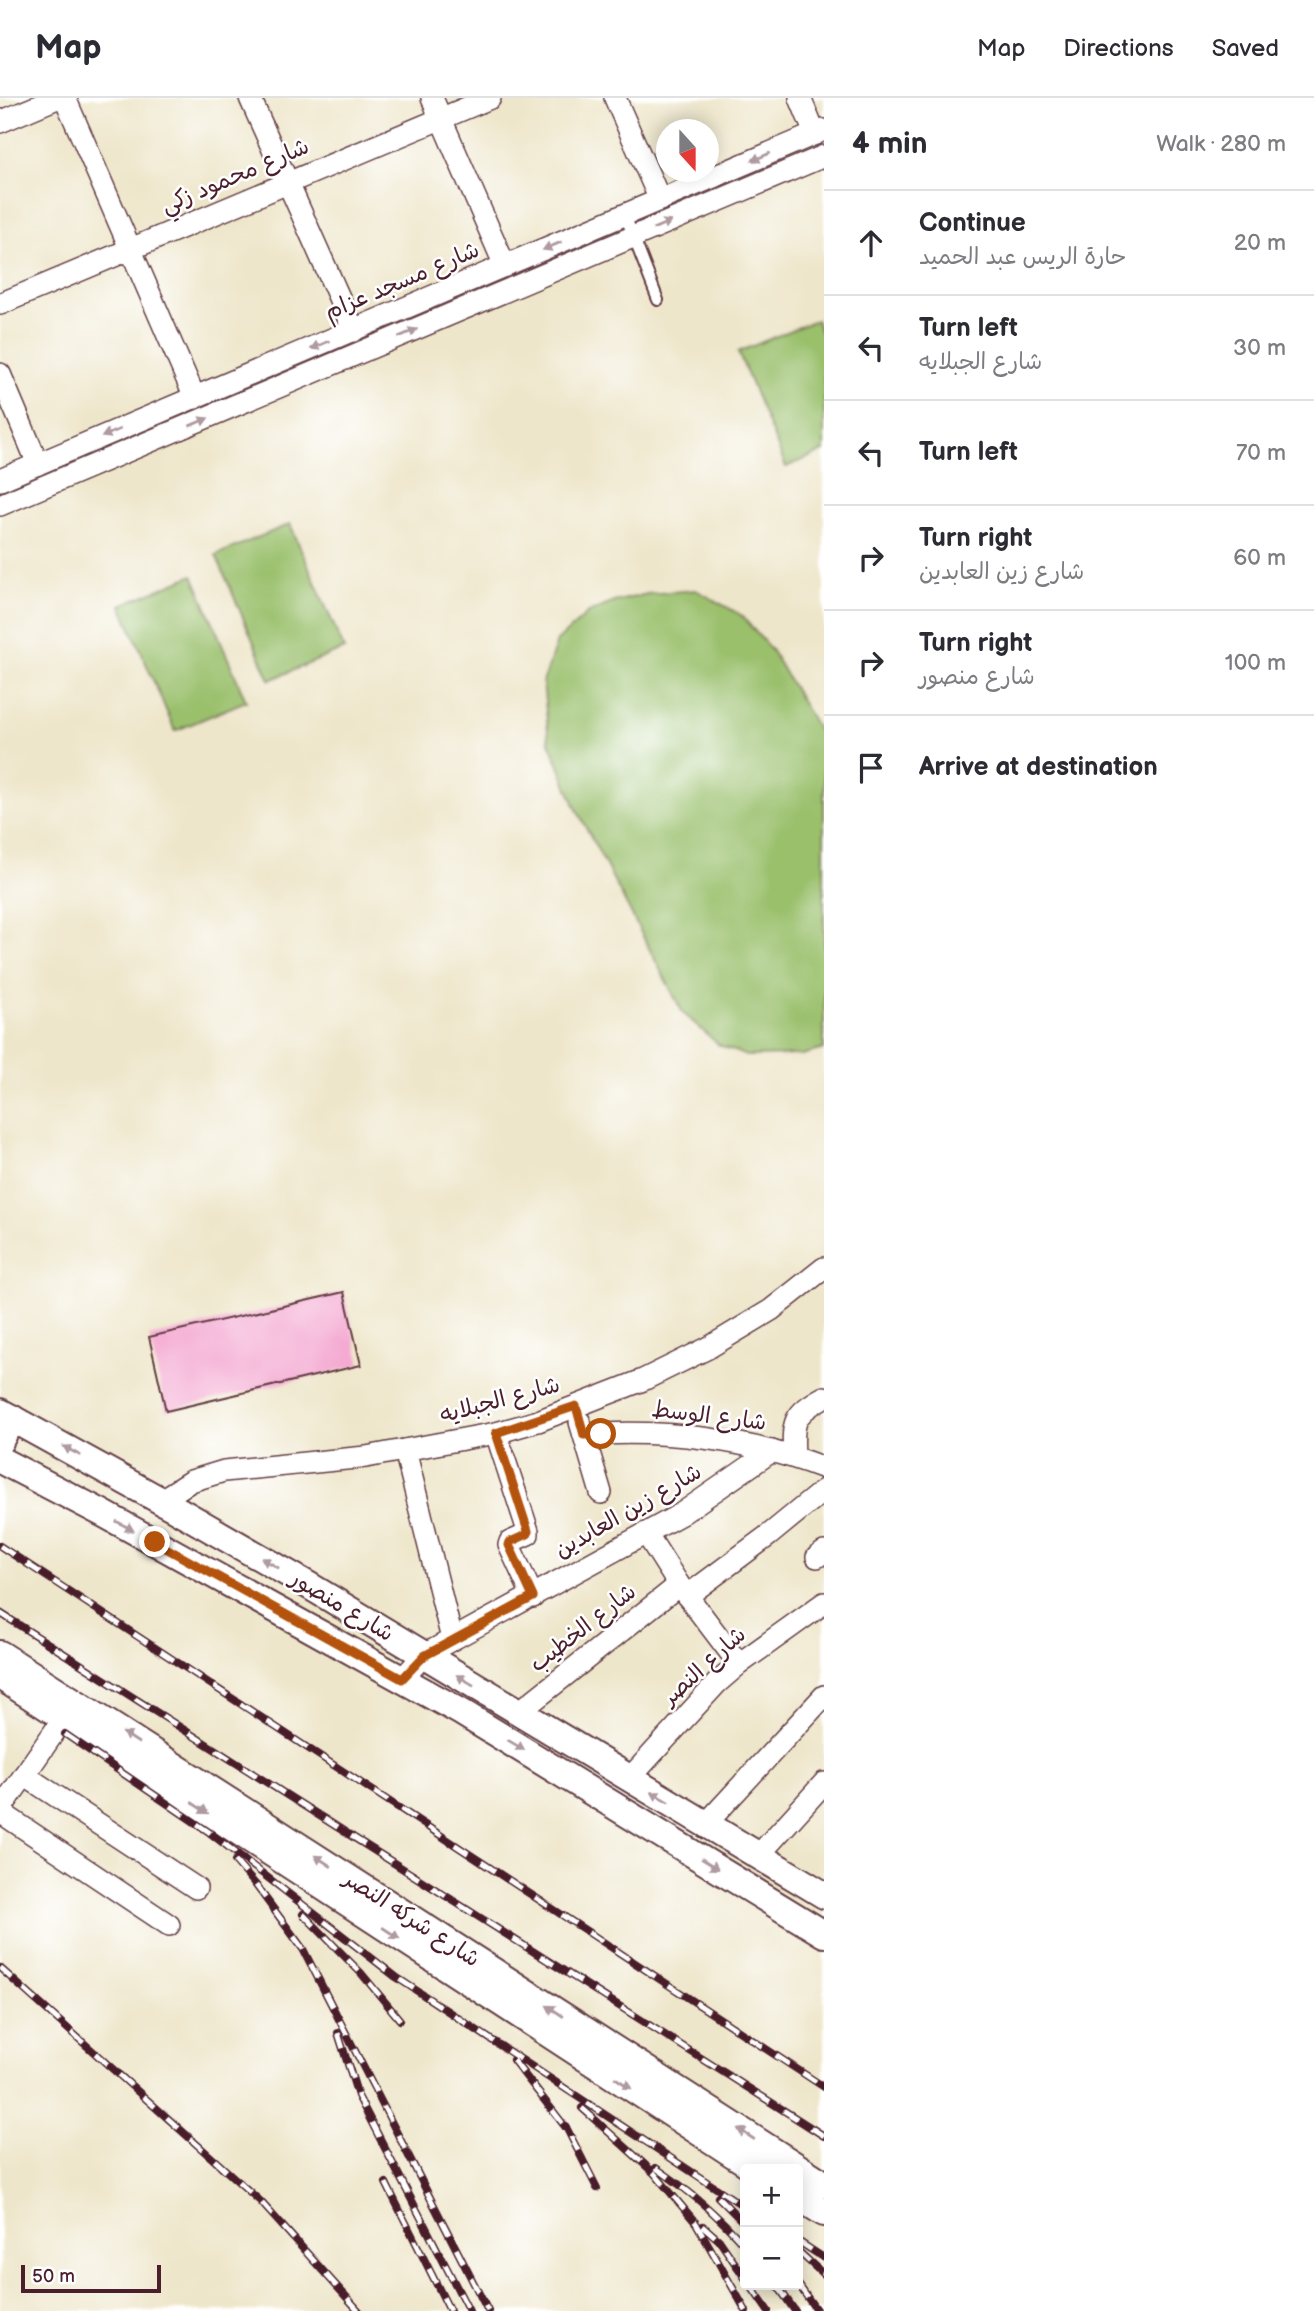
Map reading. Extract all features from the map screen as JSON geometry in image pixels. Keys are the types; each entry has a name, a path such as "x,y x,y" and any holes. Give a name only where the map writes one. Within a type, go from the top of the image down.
{"street":[{"path":"0,122 34,103 57,98"},
{"path":"65,98 195,398"},
{"path":"250,98 354,331"},
{"path":"432,98 505,265"},
{"name":"شارع محمود زكي","path":"0,304 490,98"},
{"path":"615,98 660,200"},
{"path":"800,98 819,132"},
{"name":"شارع مسجد عزام","path":"0,480 819,132"},
{"path":"0,505 824,156"},
{"path":"0,374 38,464"},
{"name":"شارع الجبلايه","path":"161,1500 191,1481 224,1471 327,1462 405,1450 496,1433 576,1406 643,1380 708,1348 771,1310 824,1268"},
{"path":"794,1456 794,1422 805,1409 824,1397"},
{"path":"576,1406 600,1493"},
{"name":"شارع منصور","path":"4,1424 161,1500 309,1585 824,1895"},
{"path":"496,1433 528,1531 528,1534 509,1545 533,1597"},
{"name":"شارع الوسط","path":"584,1435 661,1435 772,1451 824,1468"},
{"path":"405,1450 452,1639"},
{"name":"شارع زين العابدين","path":"402,1679 424,1656 646,1533 712,1494 772,1451"},
{"name":"شارع منصور","path":"0,1460 104,1514 474,1720 824,1934"},
{"name":"شارع الخطيب","path":"519,1712 683,1591 769,1535 824,1490"},
{"path":"646,1533 683,1591 740,1664"},
{"name":"شارع النصر","path":"629,1779 708,1693 740,1664 824,1603"},
{"name":"شارع شركه النصر","path":"0,1654 824,2184"},
{"name":"شارع شركه النصر","path":"0,1676 748,2164"},
{"path":"706,1824 824,1696"},
{"path":"64,1718 0,1811 169,1925"},
{"path":"24,1775 196,1888"},
{"path":"758,1856 824,1783"},
{"path":"803,2199 824,2213"}],"lane":[{"path":"625,215 658,300"}],"green space":[{"path":"816,320 824,339 824,451 786,467 738,352"},
{"path":"290,524 344,649 270,680 216,555"},
{"path":"193,575 246,701 175,731 121,605"},
{"path":"696,590 741,615 772,651 824,740 824,1049 802,1055 746,1056 719,1045 683,1013 576,808 549,741 543,682 557,641 588,613 614,602 647,594"}],"building":[{"path":"344,1292 361,1365 166,1411 149,1337"}],"railway":[{"path":"0,1546 824,2087"},
{"path":"0,1613 824,2136"},
{"path":"65,1734 209,1832 396,1977 740,2204"},
{"path":"235,1861 303,1949 488,2311"},
{"path":"303,1914 361,1973 400,2020"},
{"path":"0,1968 260,2201 359,2311"},
{"path":"338,2033 358,2096 469,2311"},
{"path":"513,2060 567,2129 597,2188"},
{"path":"582,2108 654,2173 696,2223 746,2311"},
{"path":"656,2168 703,2204 740,2240"},
{"path":"386,2183 450,2311"},
{"path":"718,2197 740,2219"},
{"path":"703,2226 719,2240 740,2271"},
{"path":"803,2244 824,2258"},
{"path":"803,2256 824,2275"},
{"path":"753,2290 768,2311"},
{"path":"780,2290 795,2311"},
{"path":"802,2290 817,2311"}],"route":[{"path":"155,1542 402,1679 424,1656 533,1597 509,1545 528,1534 528,1531 496,1433 576,1406 584,1435 601,1434"}]}
